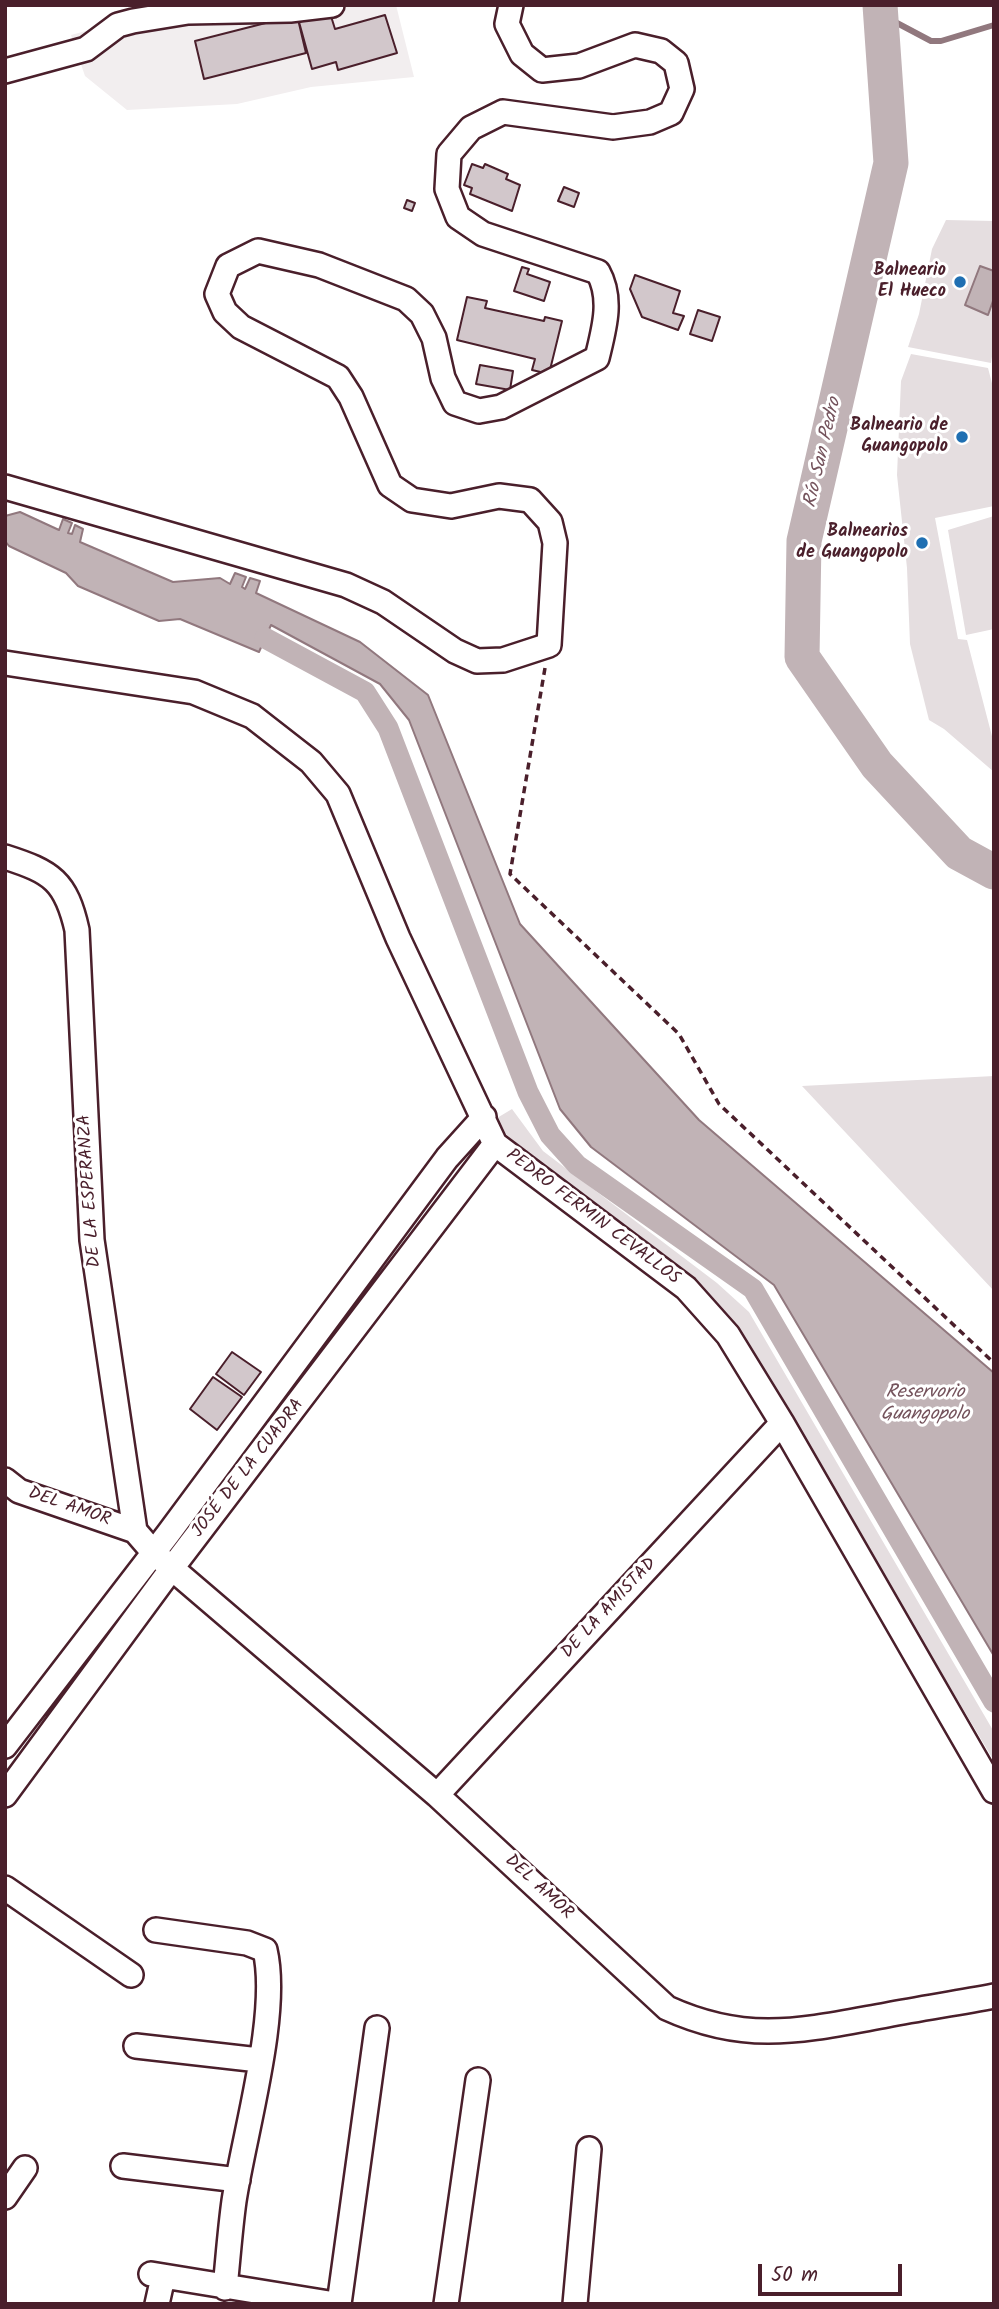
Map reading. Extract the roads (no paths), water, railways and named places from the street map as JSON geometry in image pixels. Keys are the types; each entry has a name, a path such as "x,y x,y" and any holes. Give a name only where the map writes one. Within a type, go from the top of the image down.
{"street":[{"path":"5,71 86,49 118,25 133,21 188,12 290,10 331,5"},
{"path":"5,487 346,586 383,602 454,651 477,661 503,660 549,645 555,543 550,522 530,500 499,496 450,506 412,500 390,485 351,397 338,377 241,327 225,312 217,294 228,266 258,251 319,265 406,299 422,314 434,338 449,391 456,403 479,411 501,407 597,358 606,322 607,287 598,272 482,234 458,218 447,189 449,154 471,128 503,112 613,127 650,122 671,113 682,89 676,64 661,51 635,45 579,66 542,70 522,54 507,24 511,5"},
{"name":"PEDRO FERMIN CEVALLOS","path":"5,663 194,692 252,716 311,762 338,794 398,938 495,1144 686,1289 728,1335 782,1423 994,1791"},
{"name":"DE LA ESPERANZA","path":"5,857 55,878 71,904 77,930 92,1240 135,1531"},
{"name":"JOSÉ DE LA CUADRA","path":"5,1746 154,1553 446,1158 484,1117"},
{"name":"JOSÉ DE LA CUADRA","path":"6,1791 172,1567 495,1144"},
{"path":"309,1343 332,1360"},
{"name":"DE LA AMISTAD","path":"437,1795 782,1423"},
{"name":"DEL AMOR","path":"5,1480 19,1491 135,1531"},
{"path":"135,1531 154,1553"},
{"name":"DEL AMOR","path":"154,1553 437,1795 667,2008 701,2023 758,2032 807,2030 994,1996"},
{"path":"5,1888 131,1975"},
{"path":"156,1930 247,1943 264,1951 268,1966 259,2060 238,2180 225,2288"},
{"path":"158,2304 157,2276 276,2300 337,2304 377,2028"},
{"path":"136,2046 259,2060"},
{"path":"446,2304 478,2080"},
{"path":"575,2304 589,2149"},
{"path":"123,2166 238,2180"},
{"path":"5,2197 25,2168"}],"water":[{"path":"980,266 994,271 994,298 988,315 965,305"},
{"name":"Reservorio Guangopolo","path":"20,512 59,530 63,519 72,523 68,533 72,534 75,525 83,529 80,542 173,582 220,578 230,584 235,573 246,577 242,587 245,589 250,578 260,581 256,593 360,642 428,695 520,924 699,1120 994,1373 994,1656 774,1285 591,1147 560,1109 409,720 380,684 271,625 259,652 180,619 159,621 78,586 66,573 9,546 5,541 5,516"}],"waterway":[{"name":"Río San Pedro","path":"880,5 891,163 804,541 802,657 877,765 959,853 994,872"},
{"path":"880,14 931,41 941,41 994,25"},
{"path":"265,638 365,692 388,728 528,1092 550,1135 577,1165 753,1289 994,1702"}],"place":[{"name":"Balneario El Hueco","path":"960,282"},
{"name":"Balneario de Guangopolo","path":"962,437"},
{"name":"Balnearios de Guangopolo","path":"922,543"}]}
